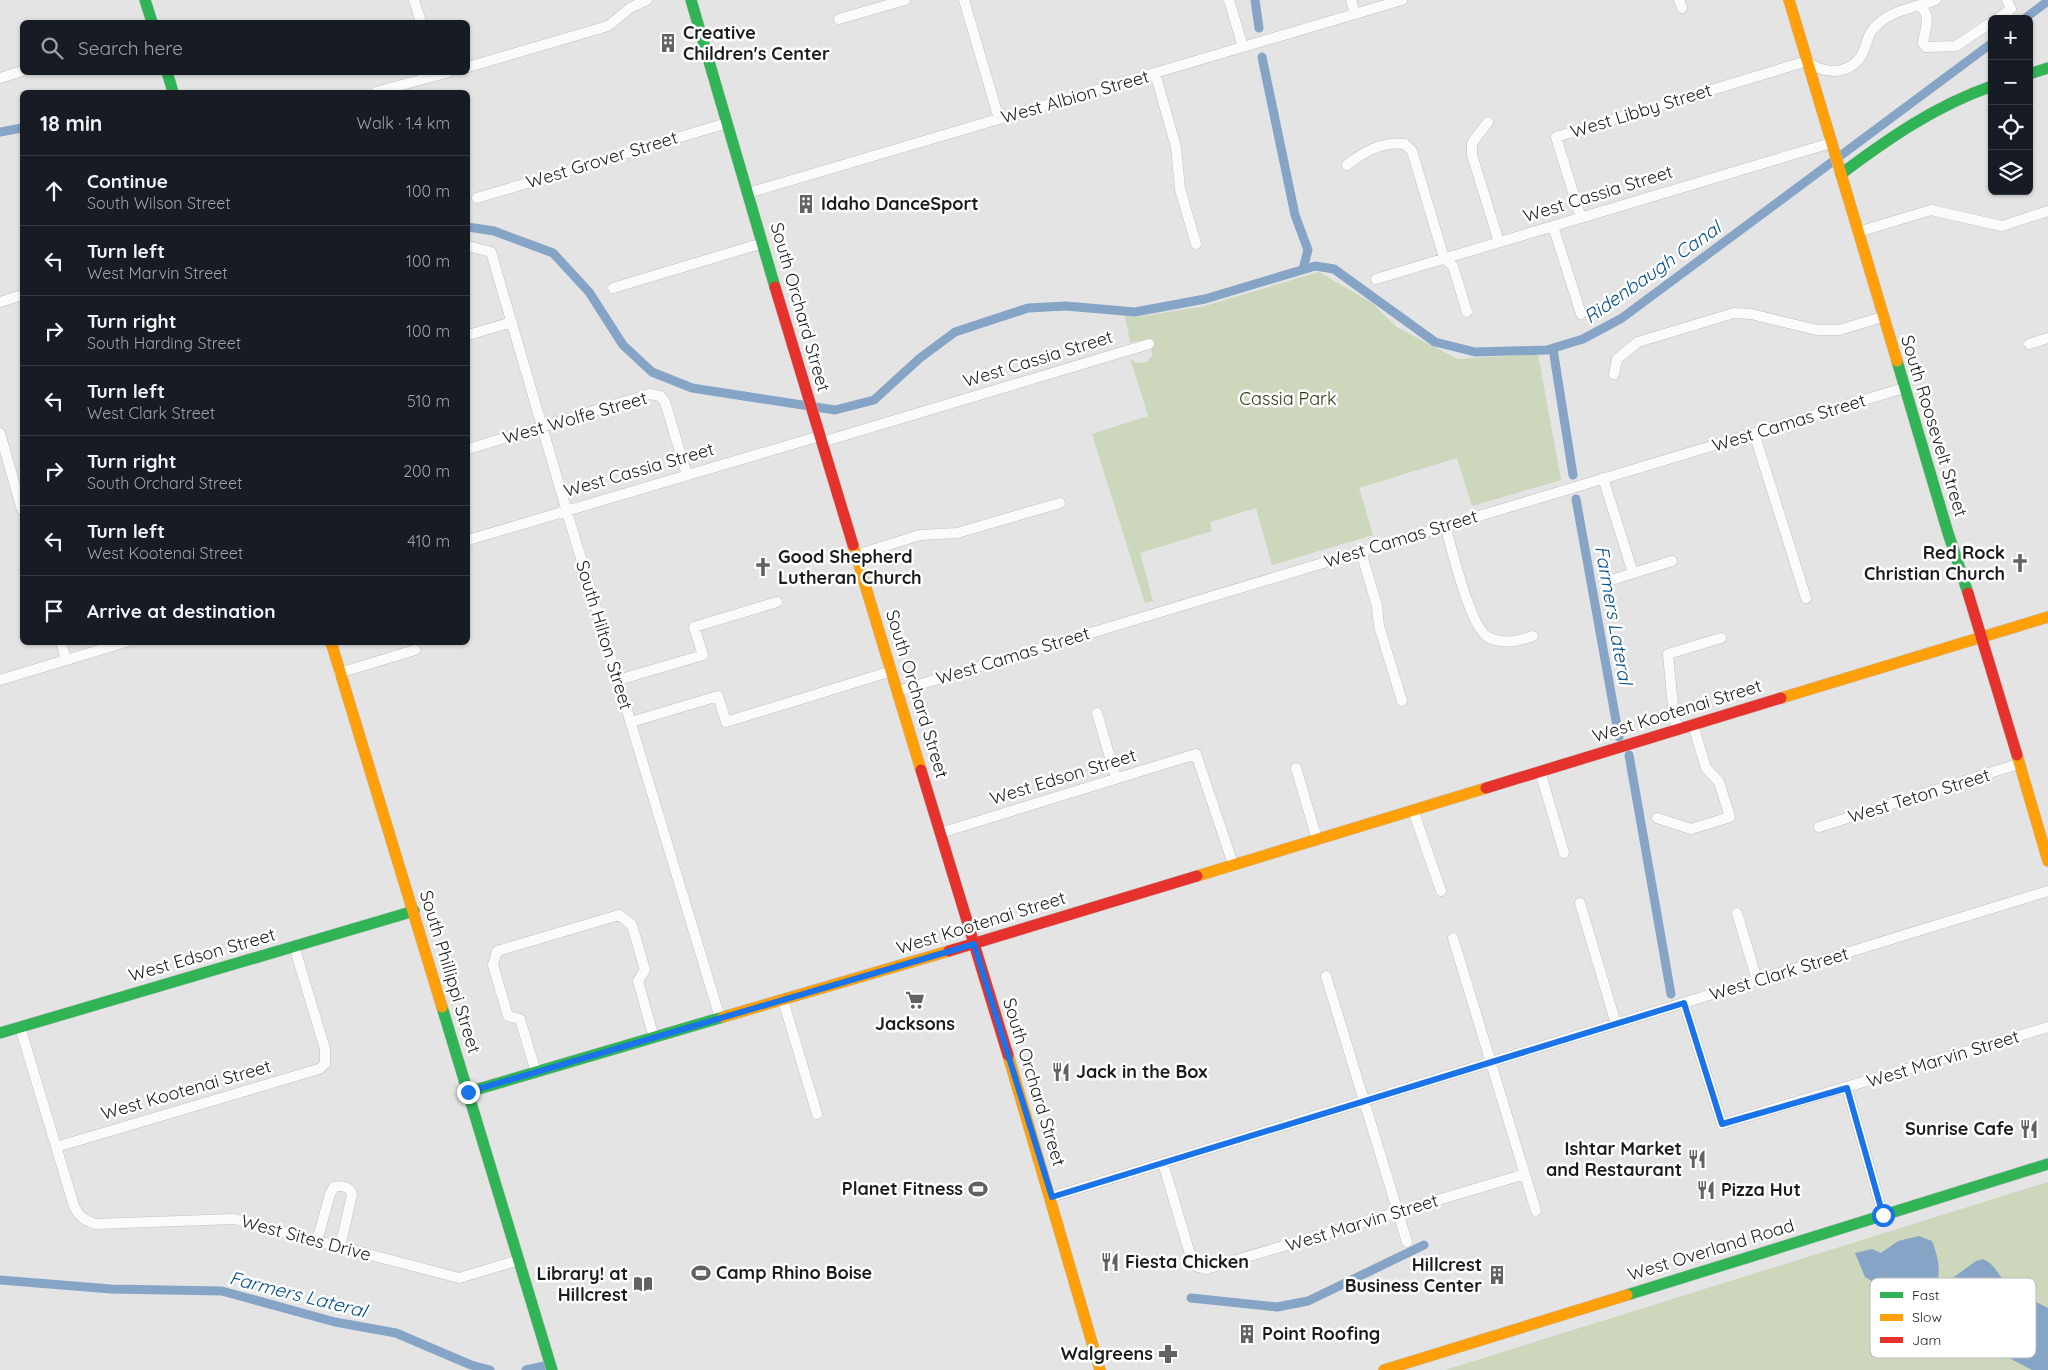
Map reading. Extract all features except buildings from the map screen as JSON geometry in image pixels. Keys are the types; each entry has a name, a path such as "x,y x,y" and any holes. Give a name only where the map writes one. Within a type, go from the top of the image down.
{"street":[{"path":"145,0 151,20"},
{"path":"414,0 420,20"},
{"path":"470,66 608,26 630,8 647,0"},
{"name":"South Orchard Street","path":"691,0 812,412 1052,1197 1100,1370"},
{"path":"839,20 905,0"},
{"path":"964,0 999,119"},
{"path":"1229,0 1243,47"},
{"path":"1351,0 1355,14"},
{"name":"West Albion Street","path":"748,193 1402,0"},
{"name":"South Roosevelt Street","path":"1789,0 1882,317 1948,533 1983,637 2018,764 2048,861"},
{"path":"1807,61 1816,69 1829,71 1846,68 1860,58 1866,40 1878,24 1907,8 1920,6 1936,0"},
{"path":"2003,15 2011,9 2006,0"},
{"path":"1920,6 1927,12 1928,17 1923,43 1926,47 1956,46 1988,25"},
{"name":"West Libby Street","path":"1581,218 1556,136 1807,61"},
{"path":"2033,73 2048,68"},
{"path":"0,78 20,73"},
{"path":"1155,73 1176,147 1180,189 1196,244"},
{"path":"168,75 172,90"},
{"path":"383,90 433,75"},
{"name":"West Cassia Street","path":"1376,279 1581,218 1836,159 1903,127 1953,100 1988,87"},
{"path":"1488,122 1472,142 1472,155 1499,242"},
{"name":"West Grover Street","path":"477,198 727,123"},
{"path":"1347,165 1364,152 1395,143 1405,144 1412,152 1444,258 1452,266 1467,312"},
{"path":"1858,232 1931,210 2002,226 2048,211"},
{"path":"1553,226 1580,314"},
{"path":"613,288 763,243"},
{"name":"South Hilton Street","path":"470,247 491,252 720,1018"},
{"path":"0,302 20,296"},
{"path":"1614,374 1617,360 1638,342 1734,313 1751,314 1817,330 1839,330 1882,317"},
{"path":"470,334 512,322"},
{"path":"2029,344 2048,338"},
{"name":"West Cassia Street","path":"470,539 568,509 821,439 1149,344"},
{"name":"West Camas Street","path":"898,691 1445,526 1605,481 1754,433 1904,388"},
{"name":"West Wolfe Street","path":"470,448 650,394 660,396 665,402 687,475"},
{"path":"0,433 20,503"},
{"path":"1754,433 1806,598"},
{"path":"1605,481 1633,573"},
{"path":"856,555 920,535 957,533 1060,503"},
{"path":"1445,526 1474,622 1487,637 1512,643 1533,636"},
{"path":"1360,552 1377,606 1379,626 1402,701"},
{"path":"1605,582 1672,561"},
{"path":"618,680 703,655 694,627 777,602"},
{"name":"West Kootenai Street","path":"468,1092 974,944 2048,617"},
{"path":"1678,729 1674,717 1668,654 1721,638"},
{"path":"62,645 66,660"},
{"path":"0,680 116,645"},
{"name":"South Phillippi Street","path":"332,645 552,1370"},
{"path":"339,673 415,650"},
{"path":"631,722 718,696 726,722 892,671"},
{"path":"1097,713 1116,778"},
{"path":"1657,818 1691,829 1730,817 1719,782 1706,768 1693,725"},
{"name":"West Edson Street","path":"940,833 1196,754 1233,864"},
{"name":"West Teton Street","path":"1818,827 2018,764"},
{"path":"1296,768 1316,839"},
{"path":"1540,771 1564,853"},
{"path":"1413,810 1441,891"},
{"name":"West Clark Street","path":"1052,1197 2048,891"},
{"path":"1580,903 1616,1024"},
{"name":"West Edson Street","path":"0,1033 414,911"},
{"path":"1737,913 1757,980"},
{"path":"536,1072 520,1019 508,1016 493,965 497,951 619,915 632,925 646,970 638,980 654,1038"},
{"path":"1454,938 1536,1211"},
{"name":"West Kootenai Street","path":"56,1147 313,1071 325,1064 325,1049 294,946"},
{"path":"1326,976 1407,1242"},
{"path":"784,1000 817,1114"},
{"name":"West Marvin Street","path":"1684,1003 1722,1124 2048,1027"},
{"name":"West Sites Drive","path":"20,1027 74,1206 82,1219 96,1224 231,1219 459,1278 519,1260"},
{"path":"1847,1088 1883,1215"},
{"name":"West Marvin Street","path":"1163,1163 1192,1261 1198,1268 1206,1269 1525,1174"},
{"name":"West Overland Road","path":"1384,1370 2048,1164"},
{"path":"316,1241 332,1190 334,1187 344,1186 349,1188 352,1195 340,1247"}],"green space":[{"name":"Cassia Park","path":"1319,272 1372,303 1398,328 1458,359 1538,354 1561,480 1472,506 1457,458 1359,488 1373,535 1272,565 1256,508 1210,522 1212,531 1140,553 1153,601 1145,603 1092,434 1148,416 1130,358 1136,363 1147,362 1152,355 1151,348 1143,341 1130,342 1125,316 1137,317 1205,306"},
{"path":"2048,1182 2048,1370 1445,1370"}],"water":[{"path":"1919,1236 1932,1241 1937,1255 1938,1278 1870,1278 1870,1280 1865,1277 1855,1253 1872,1249 1881,1253 1898,1241"},
{"path":"1983,1259 1987,1261 2002,1278 1953,1278 1976,1261"},
{"path":"2036,1302 2048,1308 2048,1370 2032,1370 2011,1359 2036,1358"}],"waterway":[{"path":"1255,0 1259,28"},
{"name":"Ridenbaugh Canal","path":"2029,15 2048,1"},
{"name":"Ridenbaugh Canal","path":"470,227 494,231 553,253 589,292 623,345 652,372 692,388 835,410 874,400 920,358 955,332 1028,308 1066,306 1135,312 1205,299 1315,266 1334,269 1435,342 1475,352 1547,350 1583,339 1622,318 1988,46"},
{"path":"1262,57 1295,215 1308,250 1303,269"},
{"name":"Ridenbaugh Canal","path":"0,132 20,128"},
{"name":"Farmers Lateral","path":"1553,349 1573,475"},
{"name":"Farmers Lateral","path":"1576,499 1619,737"},
{"name":"Farmers Lateral","path":"1629,755 1671,994"},
{"name":"Farmers Lateral","path":"1191,1298 1277,1307 1308,1301 1424,1245"},
{"name":"Farmers Lateral","path":"0,1280 111,1289 222,1291 335,1322 396,1333 471,1365 490,1370"},
{"name":"Farmers Lateral","path":"526,1370 544,1366"}],"traffic: fast":[{"path":"145,0 151,20"},
{"path":"691,0 775,287"},
{"path":"2033,73 2048,68"},
{"path":"168,75 172,90"},
{"path":"1841,174 1913,124 1951,103 1988,88"},
{"path":"1897,361 1948,533 1968,593"},
{"path":"0,1033 414,911"},
{"path":"442,1007 552,1370"},
{"path":"468,1092 723,1017"},
{"path":"1627,1295 2048,1164"}],"traffic: slow":[{"path":"1789,0 1897,361"},
{"path":"853,545 921,770"},
{"path":"1781,698 2048,617"},
{"path":"332,645 442,1007"},
{"path":"2017,755 2048,861"},
{"path":"1197,876 1486,788"},
{"path":"723,1017 949,951"},
{"path":"1008,1055 1100,1370"},
{"path":"1384,1370 1627,1295"}],"traffic: jam":[{"path":"775,287 853,545"},
{"path":"1968,593 2017,755"},
{"path":"1486,788 1781,698"},
{"path":"921,770 1008,1055"},
{"path":"949,951 1197,876"}],"place":[{"name":"Creative Children's Center","path":"668,43"},
{"name":"Idaho DanceSport","path":"806,204"},
{"name":"Red Rock Christian Church","path":"2020,563"},
{"name":"Good Shepherd Lutheran Church","path":"763,567"},
{"name":"Jacksons","path":"915,1000"},
{"name":"Jack in the Box","path":"1061,1072"},
{"name":"Sunrise Cafe","path":"2029,1129"},
{"name":"Ishtar Market and Restaurant","path":"1697,1159"},
{"name":"Planet Fitness","path":"978,1189"},
{"name":"Pizza Hut","path":"1706,1190"},
{"name":"Fiesta Chicken","path":"1110,1262"},
{"name":"Camp Rhino Boise","path":"701,1273"},
{"name":"Hillcrest Business Center","path":"1497,1275"},
{"name":"Library! at Hillcrest","path":"643,1284"},
{"name":"Point Roofing","path":"1247,1334"},
{"name":"Walgreens","path":"1168,1354"}],"route":[{"path":"468,1092 974,944 1052,1197 1684,1003 1722,1124 1847,1088 1883,1215"}]}
